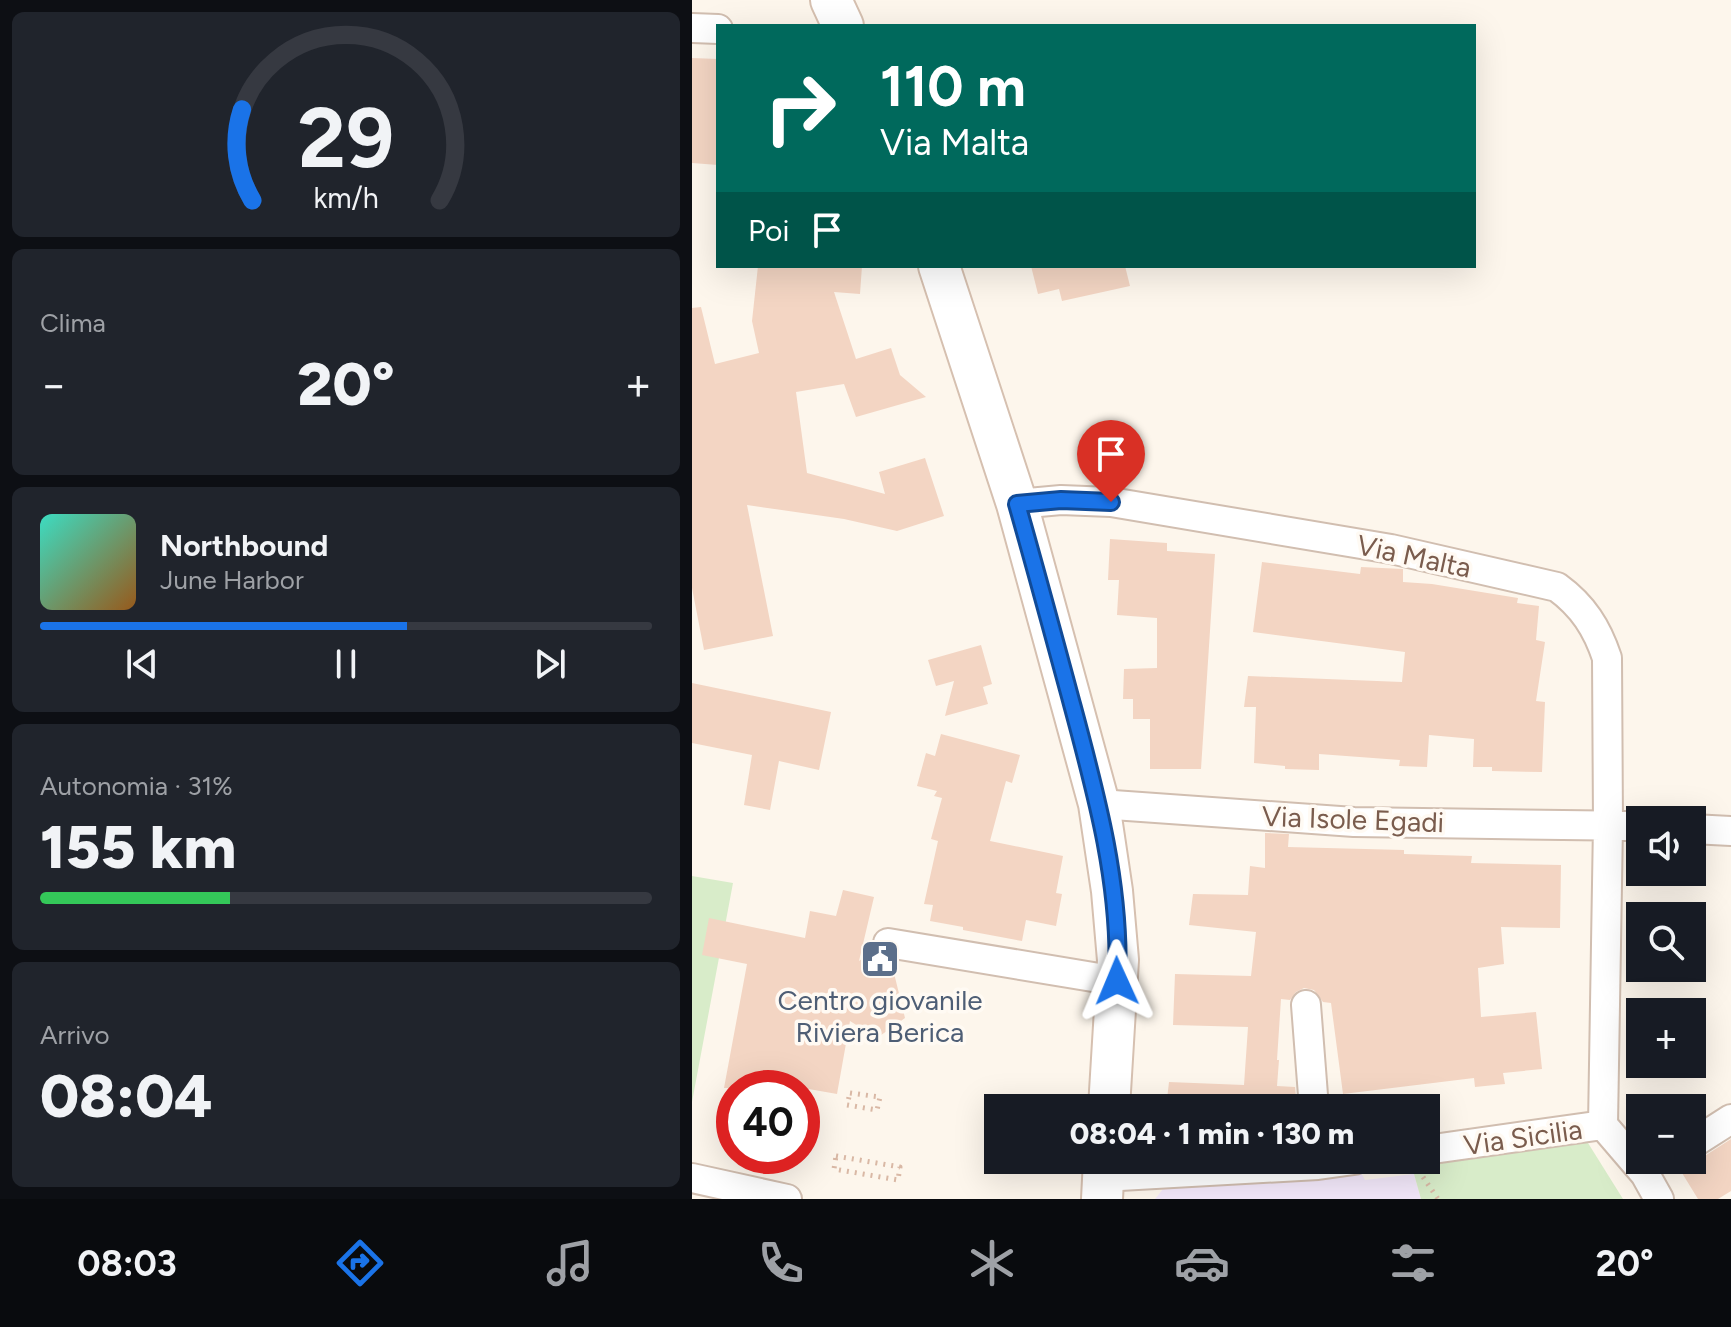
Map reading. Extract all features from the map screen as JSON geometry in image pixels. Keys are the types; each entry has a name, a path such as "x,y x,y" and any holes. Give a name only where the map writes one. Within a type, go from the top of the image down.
{"street":[{"path":"831,0 842,24"},
{"path":"692,28 716,29"},
{"path":"940,268 1017,504 1099,804 1118,960 1110,1094"},
{"name":"Via Malta","path":"1017,504 1061,500 1111,502 1391,549 1557,587 1573,599 1600,635 1607,658 1608,824 1603,1125"},
{"name":"Via Isole Egadi","path":"1099,804 1354,822 1608,824"},
{"path":"1608,824 1626,825"},
{"path":"1706,830 1731,831"},
{"path":"888,943 1117,981"},
{"path":"1306,1005 1313,1094"},
{"path":"1706,1135 1731,1119"},
{"name":"Via Sicilia","path":"1440,1148 1603,1125 1657,1178"},
{"path":"1103,1179 1166,1174"},
{"path":"692,1178 787,1199"}],"path":[{"path":"850,1093 880,1097 877,1110 847,1105 850,1093"},
{"path":"836,1156 900,1167 898,1180 834,1169 836,1156"}],"shaded area":[{"path":"1279,1174 1362,1174 1365,1180 1414,1174 1421,1199 1155,1199 1163,1189"}],"green space":[{"path":"692,876 733,883 692,1102"},
{"path":"1576,1138 1588,1143 1623,1199 1421,1199 1414,1174 1440,1174 1440,1158 1444,1152"}],"building":[{"path":"692,58 716,59 716,165 692,163"},
{"path":"758,268 862,268 860,294 834,292 856,359 891,348 900,375 926,397 856,417 844,384 796,392 807,473 885,494 879,472 925,458 944,516 897,531 844,519 747,505 773,636 704,650 692,588 692,308 701,307 715,364 759,353 752,321"},
{"path":"1032,268 1126,268 1130,286 1062,301 1059,289 1038,294"},
{"path":"1110,539 1167,543 1167,551 1215,554 1201,769 1150,769 1150,719 1133,719 1133,699 1123,699 1124,669 1157,668 1157,618 1117,615 1119,580 1108,580"},
{"path":"1262,562 1360,574 1361,567 1403,569 1403,582 1518,598 1517,603 1539,606 1536,640 1545,642 1536,701 1545,702 1542,772 1492,771 1492,767 1473,767 1474,739 1429,735 1427,767 1399,766 1400,760 1319,754 1319,770 1285,769 1285,766 1254,763 1256,707 1244,707 1248,676 1402,682 1405,652 1253,632"},
{"path":"981,645 992,684 983,687 988,704 945,716 954,681 936,686 928,660"},
{"path":"692,683 831,712 819,770 779,761 770,810 744,805 752,755 692,743"},
{"path":"941,734 1020,755 1012,783 1006,781 990,841 1063,856 1056,893 1062,894 1056,926 1026,920 1022,941 930,921 933,905 924,904 938,841 931,839 942,798 934,796 937,791 917,786 926,753 935,756"},
{"path":"1265,833 1289,834 1288,847 1404,850 1404,854 1472,856 1471,863 1561,865 1560,928 1501,927 1504,964 1478,968 1481,1017 1536,1012 1542,1069 1503,1073 1505,1084 1475,1087 1474,1078 1343,1094 1331,1003 1323,1002 1314,990 1304,988 1290,1000 1281,999 1277,1086 1295,1087 1296,1094 1168,1094 1169,1082 1244,1085 1248,1027 1173,1025 1175,974 1251,976 1256,932 1189,925 1193,894 1248,895 1250,866 1265,868"},
{"path":"843,890 874,897 859,961 873,951 878,957 891,961 905,1018 877,1038 850,1021 837,1094 820,1091 820,1070 727,1070 747,964 702,955 709,918 805,938 810,911 836,916"},
{"path":"1731,1139 1731,1191 1718,1199 1698,1199 1683,1174 1706,1174 1706,1155"}],"place":[{"name":"Centro giovanile Riviera Berica","path":"880,959"}],"route":[{"path":"1111,502 1061,500 1017,504 1099,804 1112,891 1117,981"}]}
